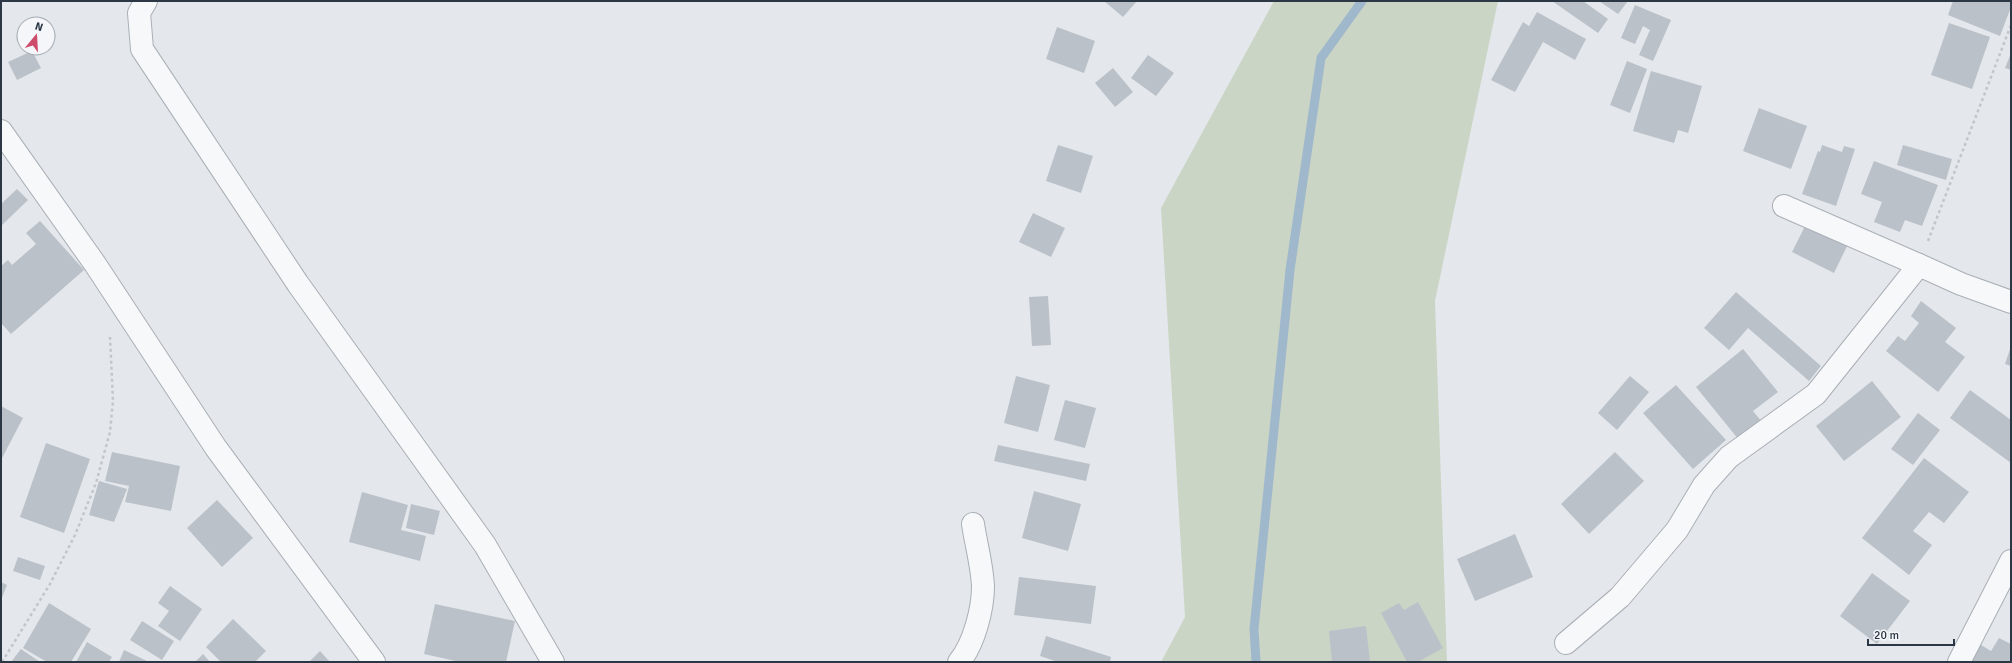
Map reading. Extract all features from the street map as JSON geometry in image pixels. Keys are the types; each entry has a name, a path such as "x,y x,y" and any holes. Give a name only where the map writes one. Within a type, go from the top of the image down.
{"street":[{"path":"146,1 140,13 142,50 298,284 485,545 553,662"},
{"path":"1,131 95,264 216,448 374,662"},
{"path":"1784,206 1961,284 2011,302"},
{"path":"1566,643 1620,597 1677,530 1704,486 1729,457 1816,394 1919,265"},
{"path":"959,662 965,656 975,632 983,586 973,524"},
{"path":"1960,662 2011,561"}],"path":[{"path":"1919,265 2011,25"},
{"path":"2,662 50,584 75,535 96,483 110,432 113,402 110,335"}],"green space":[{"path":"1274,1 1498,1 1435,301 1447,662 1161,662 1185,617 1161,208"}],"building":[{"path":"1104,1 1137,1 1123,17"},
{"path":"1552,1 1583,1 1608,19 1598,33"},
{"path":"1599,1 1628,1 1618,14"},
{"path":"1953,1 2011,1 2011,7 2000,36 1948,15"},
{"path":"1635,5 1671,20 1653,61 1639,55 1650,30 1643,26 1635,44 1621,38"},
{"path":"1537,12 1586,39 1575,60 1543,42 1515,92 1491,80 1523,22 1529,26"},
{"path":"1949,23 1990,37 1972,89 1931,75"},
{"path":"1057,27 1095,41 1084,73 1046,59"},
{"path":"2011,53 2011,70 2005,68"},
{"path":"1148,55 1174,73 1156,96 1131,78"},
{"path":"21,56 35,56 41,68 17,80 8,62"},
{"path":"1627,61 1647,69 1630,113 1610,105"},
{"path":"1113,68 1133,92 1115,107 1095,83"},
{"path":"1651,71 1702,86 1688,133 1678,130 1674,143 1633,131"},
{"path":"1759,108 1807,126 1791,169 1743,151"},
{"path":"1058,145 1093,156 1081,193 1046,181"},
{"path":"1822,145 1842,152 1844,146 1855,149 1836,206 1802,194 1818,151 1820,152"},
{"path":"1903,145 1952,159 1946,180 1897,165"},
{"path":"1874,161 1938,185 1922,226 1905,220 1900,232 1874,222 1882,202 1861,194"},
{"path":"17,189 28,200 1,226 1,204"},
{"path":"1033,213 1065,228 1051,257 1019,242"},
{"path":"1808,220 1850,240 1834,273 1792,252"},
{"path":"40,221 84,270 11,334 1,323 1,266 8,260 12,265 36,244 26,233"},
{"path":"1736,292 1821,366 1809,381 1748,328 1729,350 1704,328"},
{"path":"1048,296 1051,345 1032,346 1029,297"},
{"path":"1921,301 1956,328 1945,342 1965,357 1938,392 1886,351 1898,336 1905,341 1919,323 1911,316"},
{"path":"2011,346 2011,366 2005,364"},
{"path":"1743,349 1778,392 1753,411 1762,422 1739,440 1696,387"},
{"path":"1016,376 1050,385 1038,432 1004,423"},
{"path":"1630,376 1649,392 1617,430 1598,413"},
{"path":"1872,381 1901,417 1844,461 1816,426"},
{"path":"1676,385 1726,440 1693,469 1643,413"},
{"path":"1970,390 2011,420 2011,463 1950,418"},
{"path":"1065,400 1096,408 1085,448 1054,440"},
{"path":"1,406 23,418 1,460"},
{"path":"1918,413 1940,430 1913,465 1891,449"},
{"path":"46,443 90,459 64,533 20,517"},
{"path":"998,445 1090,464 1086,481 994,461"},
{"path":"112,452 180,466 171,511 125,502 129,486 105,481"},
{"path":"1615,452 1644,481 1589,534 1561,504"},
{"path":"1924,458 1969,492 1944,523 1929,512 1913,531 1932,545 1909,575 1862,538"},
{"path":"99,481 127,489 114,522 89,515"},
{"path":"1034,491 1081,504 1068,551 1022,538"},
{"path":"362,492 408,505 401,530 426,536 420,561 349,542"},
{"path":"217,500 253,538 222,567 187,528"},
{"path":"411,504 440,511 434,535 406,528"},
{"path":"1515,534 1533,577 1475,601 1457,559"},
{"path":"18,557 45,566 40,580 13,571"},
{"path":"1872,573 1910,601 1877,644 1840,616"},
{"path":"1019,577 1096,586 1091,624 1014,615"},
{"path":"1,582 7,585 1,600"},
{"path":"170,586 202,609 180,641 158,626 169,611 158,603"},
{"path":"1418,602 1443,648 1418,662 1407,662 1381,613 1399,603 1404,610"},
{"path":"49,603 91,629 71,662 47,662 23,648"},
{"path":"435,604 515,621 506,662 460,662 424,654"},
{"path":"233,619 266,651 255,662 221,662 206,647"},
{"path":"142,621 174,641 162,660 130,640"},
{"path":"1366,626 1370,662 1332,662 1329,631"},
{"path":"1046,636 1111,657 1110,662 1058,662 1040,656"},
{"path":"1999,638 2011,644 2011,662 1966,662 1976,642 1991,651"},
{"path":"87,642 112,657 109,662 76,662"},
{"path":"21,649 40,662 11,662"},
{"path":"124,650 149,662 119,662"},
{"path":"320,651 330,662 309,662"},
{"path":"203,654 210,662 195,662"}],"waterway":[{"path":"1256,662 1254,629 1290,270 1321,58 1362,1"}]}
